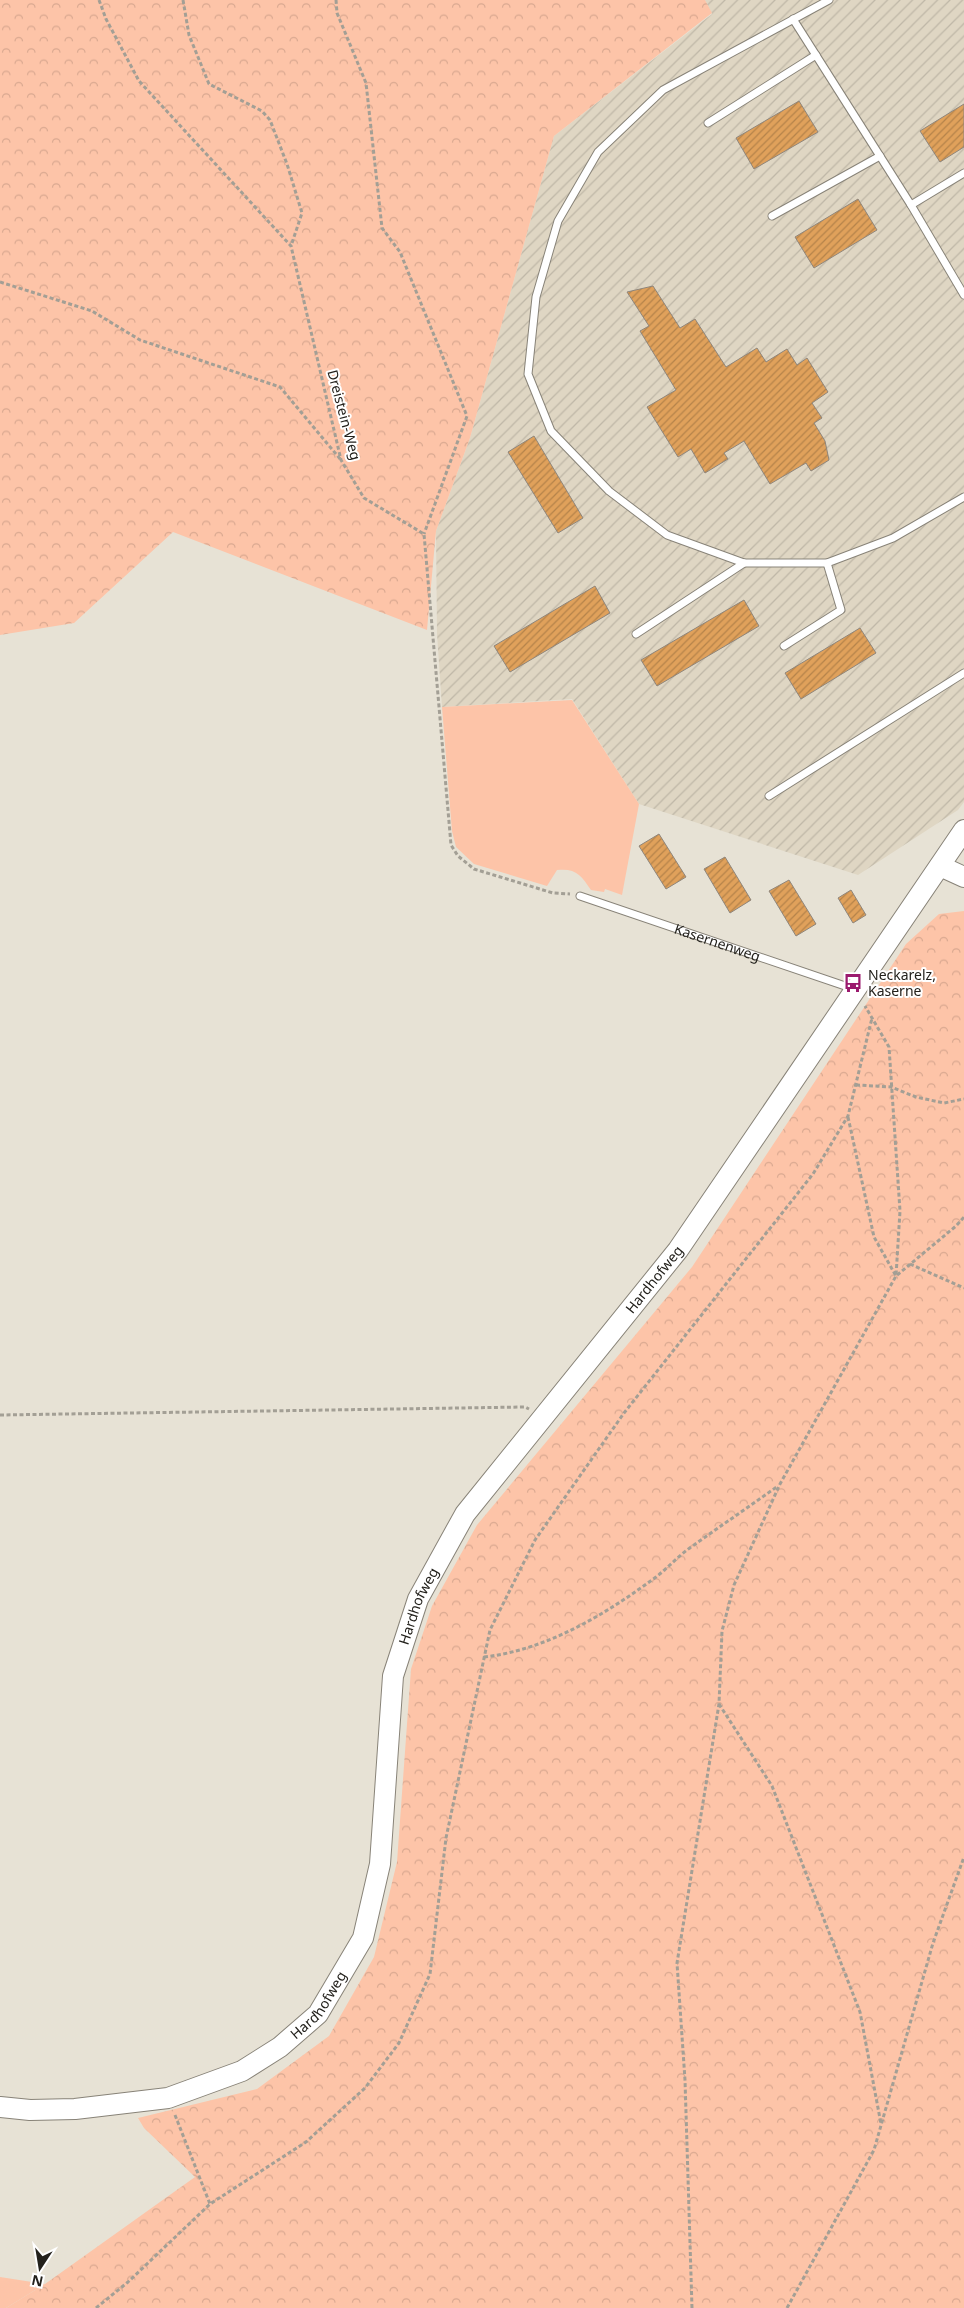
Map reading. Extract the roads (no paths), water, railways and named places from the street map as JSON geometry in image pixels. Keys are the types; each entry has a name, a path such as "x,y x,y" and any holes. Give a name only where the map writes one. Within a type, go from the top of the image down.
{"street":[{"path":"858,984 964,830"},
{"path":"940,866 964,877"},
{"name":"Hardhofweg","path":"0,2107 30,2110 75,2109 168,2098 242,2071 280,2047 318,2014 363,1938 380,1864 393,1676 418,1599 465,1514 678,1250 858,984"}],"lane":[{"path":"830,0 663,90 598,152 558,221 536,297 528,374 551,431 608,491 668,536 744,563 827,563 893,538 964,497"},
{"path":"793,19 911,205 964,295"},
{"path":"708,123 816,56"},
{"path":"772,216 880,156"},
{"path":"911,205 964,173"},
{"path":"636,634 744,563"},
{"path":"784,646 841,610 827,563"},
{"path":"769,796 964,673"},
{"name":"Kasernenweg","path":"580,896 858,984"}],"place":[{"name":"Neckarelz, Kaserne","path":"853,983"}]}
